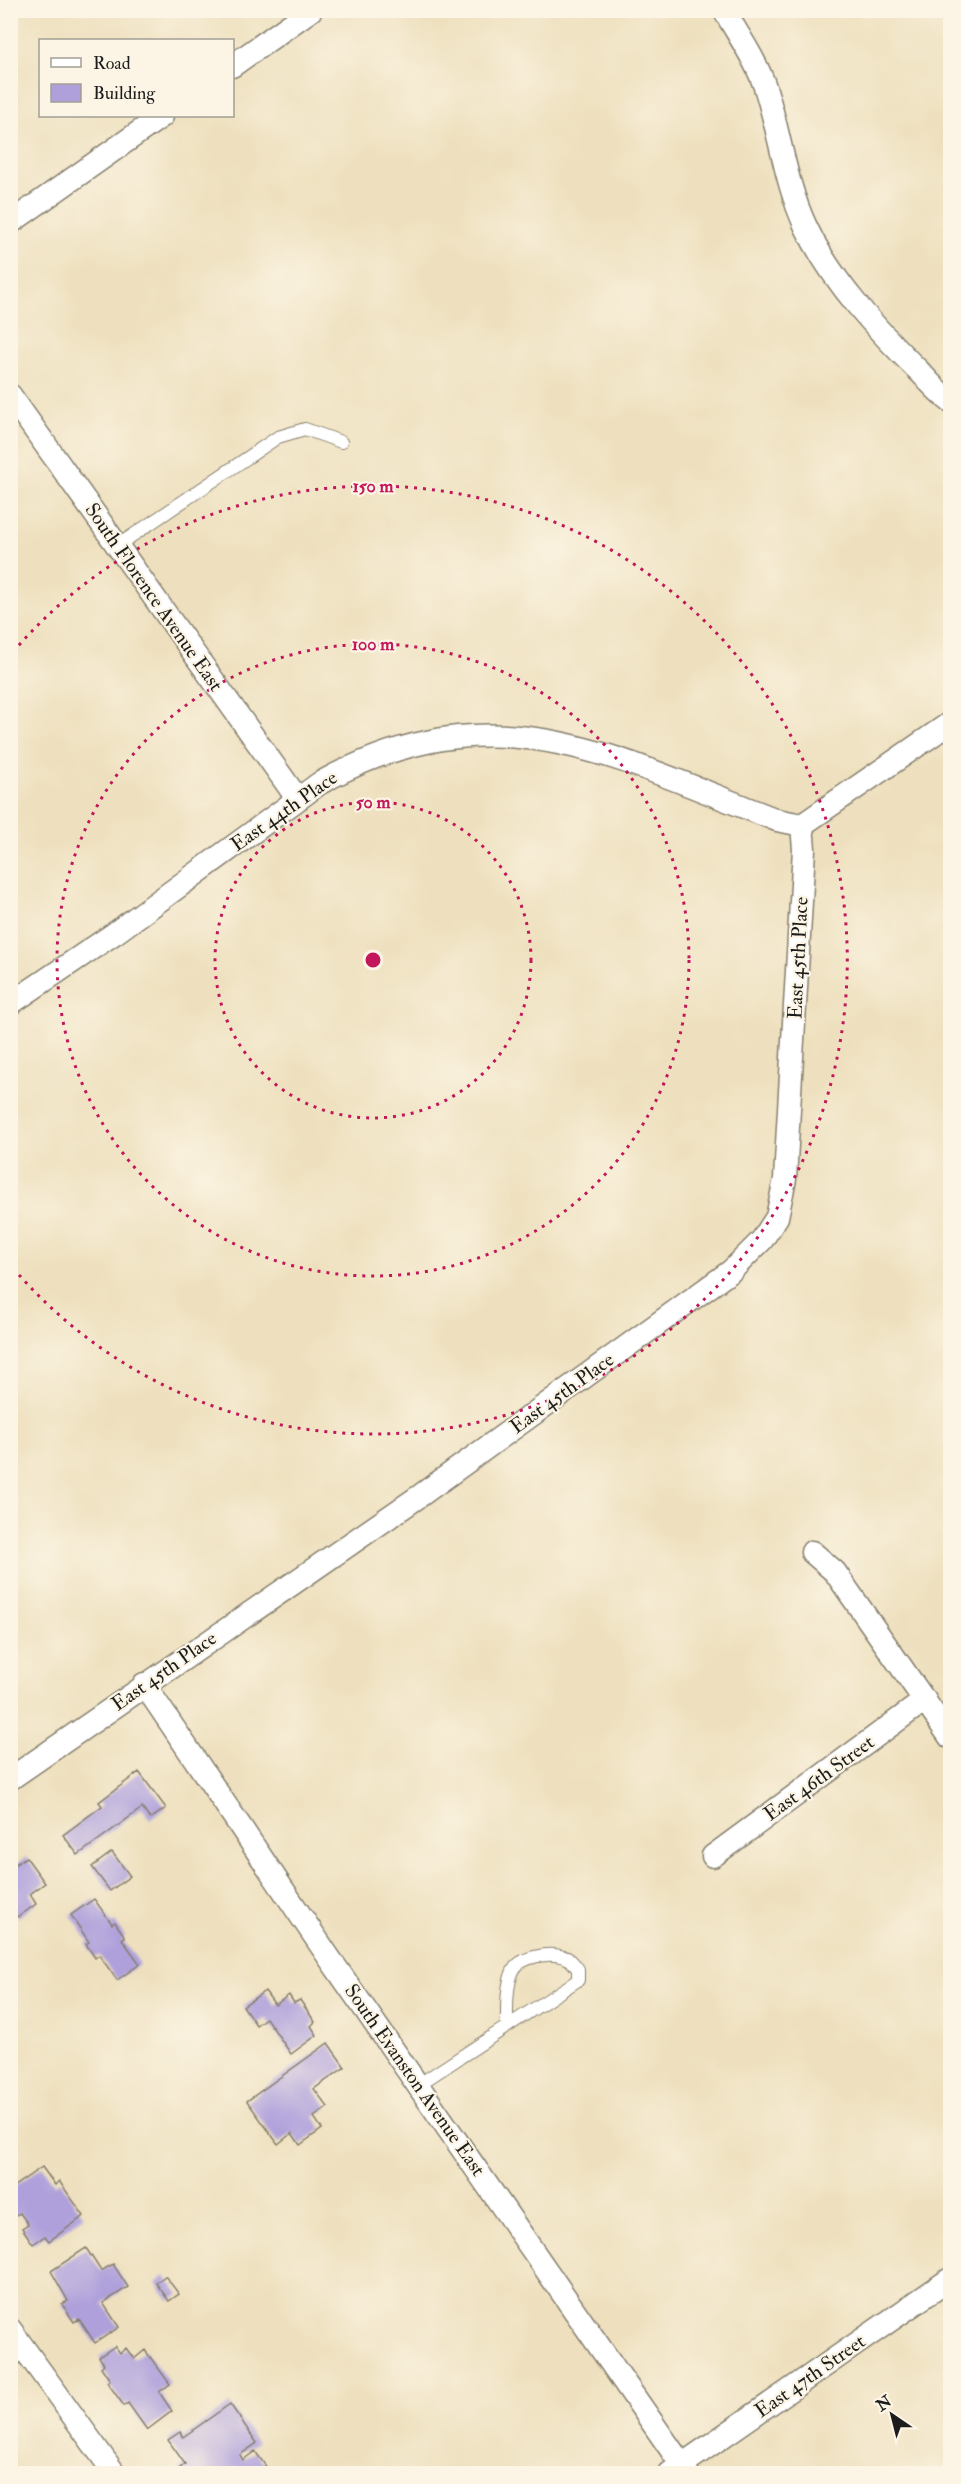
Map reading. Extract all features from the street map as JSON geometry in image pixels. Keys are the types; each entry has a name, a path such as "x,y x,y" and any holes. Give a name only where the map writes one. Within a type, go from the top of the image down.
{"street":[{"path":"234,65 311,10"},
{"path":"724,10 750,54 765,86 787,175 806,227 830,268 864,312 904,357 951,401"},
{"path":"10,223 161,117"},
{"name":"South Florence Avenue East","path":"10,395 297,798"},
{"path":"802,825 951,723"},
{"name":"East 44th Place","path":"10,1004 115,933 297,798 355,764 388,750 437,739 525,736 560,742 604,753 777,820 802,825"},
{"name":"East 45th Place","path":"10,1779 144,1684 431,1488 731,1271 762,1240 777,1217 785,1179 804,849 802,825"},
{"path":"812,1552 835,1572 951,1737"},
{"name":"South Evanston Avenue East","path":"144,1684 680,2470"},
{"name":"East 46th Street","path":"713,1856 925,1700"},
{"name":"East 47th Street","path":"680,2470 951,2278"},
{"path":"10,2329 115,2474"}],"lane":[{"path":"117,546 278,436 304,429 341,442"},
{"path":"418,2085 578,1980 578,1969 567,1957 551,1954 524,1960 513,1969 509,1986 507,2026"}],"building":[{"path":"139,1772 166,1808 150,1819 142,1808 78,1855 63,1835 102,1806 99,1802"},
{"path":"112,1852 130,1876 110,1891 92,1867"},
{"path":"26,1857 45,1883 30,1894 36,1904 18,1917 10,1907 10,1868"},
{"path":"94,1899 112,1924 115,1922 125,1937 122,1939 140,1964 117,1980 99,1955 95,1958 86,1944 89,1942 71,1915"},
{"path":"265,1991 275,2005 289,1995 294,2003 300,2000 315,2022 311,2026 317,2035 291,2054 266,2018 256,2025 243,2006"},
{"path":"328,2043 345,2067 314,2089 328,2107 314,2117 322,2129 300,2145 292,2133 278,2144 247,2101"},
{"path":"42,2167 55,2185 59,2181 84,2216 49,2241 45,2236 33,2244 22,2228 28,2224 20,2213 10,2219 10,2189"},
{"path":"86,2248 101,2271 113,2264 128,2287 103,2303 119,2327 95,2343 79,2319 74,2322 62,2304 68,2301 51,2271"},
{"path":"165,2276 179,2294 169,2301 156,2283"},
{"path":"115,2346 120,2353 126,2348 134,2359 145,2350 170,2384 159,2392 172,2411 147,2430 128,2403 124,2406 107,2382 110,2380 101,2367 104,2364 99,2357"},
{"path":"230,2404 257,2443 240,2455 243,2460 255,2451 270,2472 182,2474 179,2469 185,2464 168,2440 180,2432 183,2437"}]}
